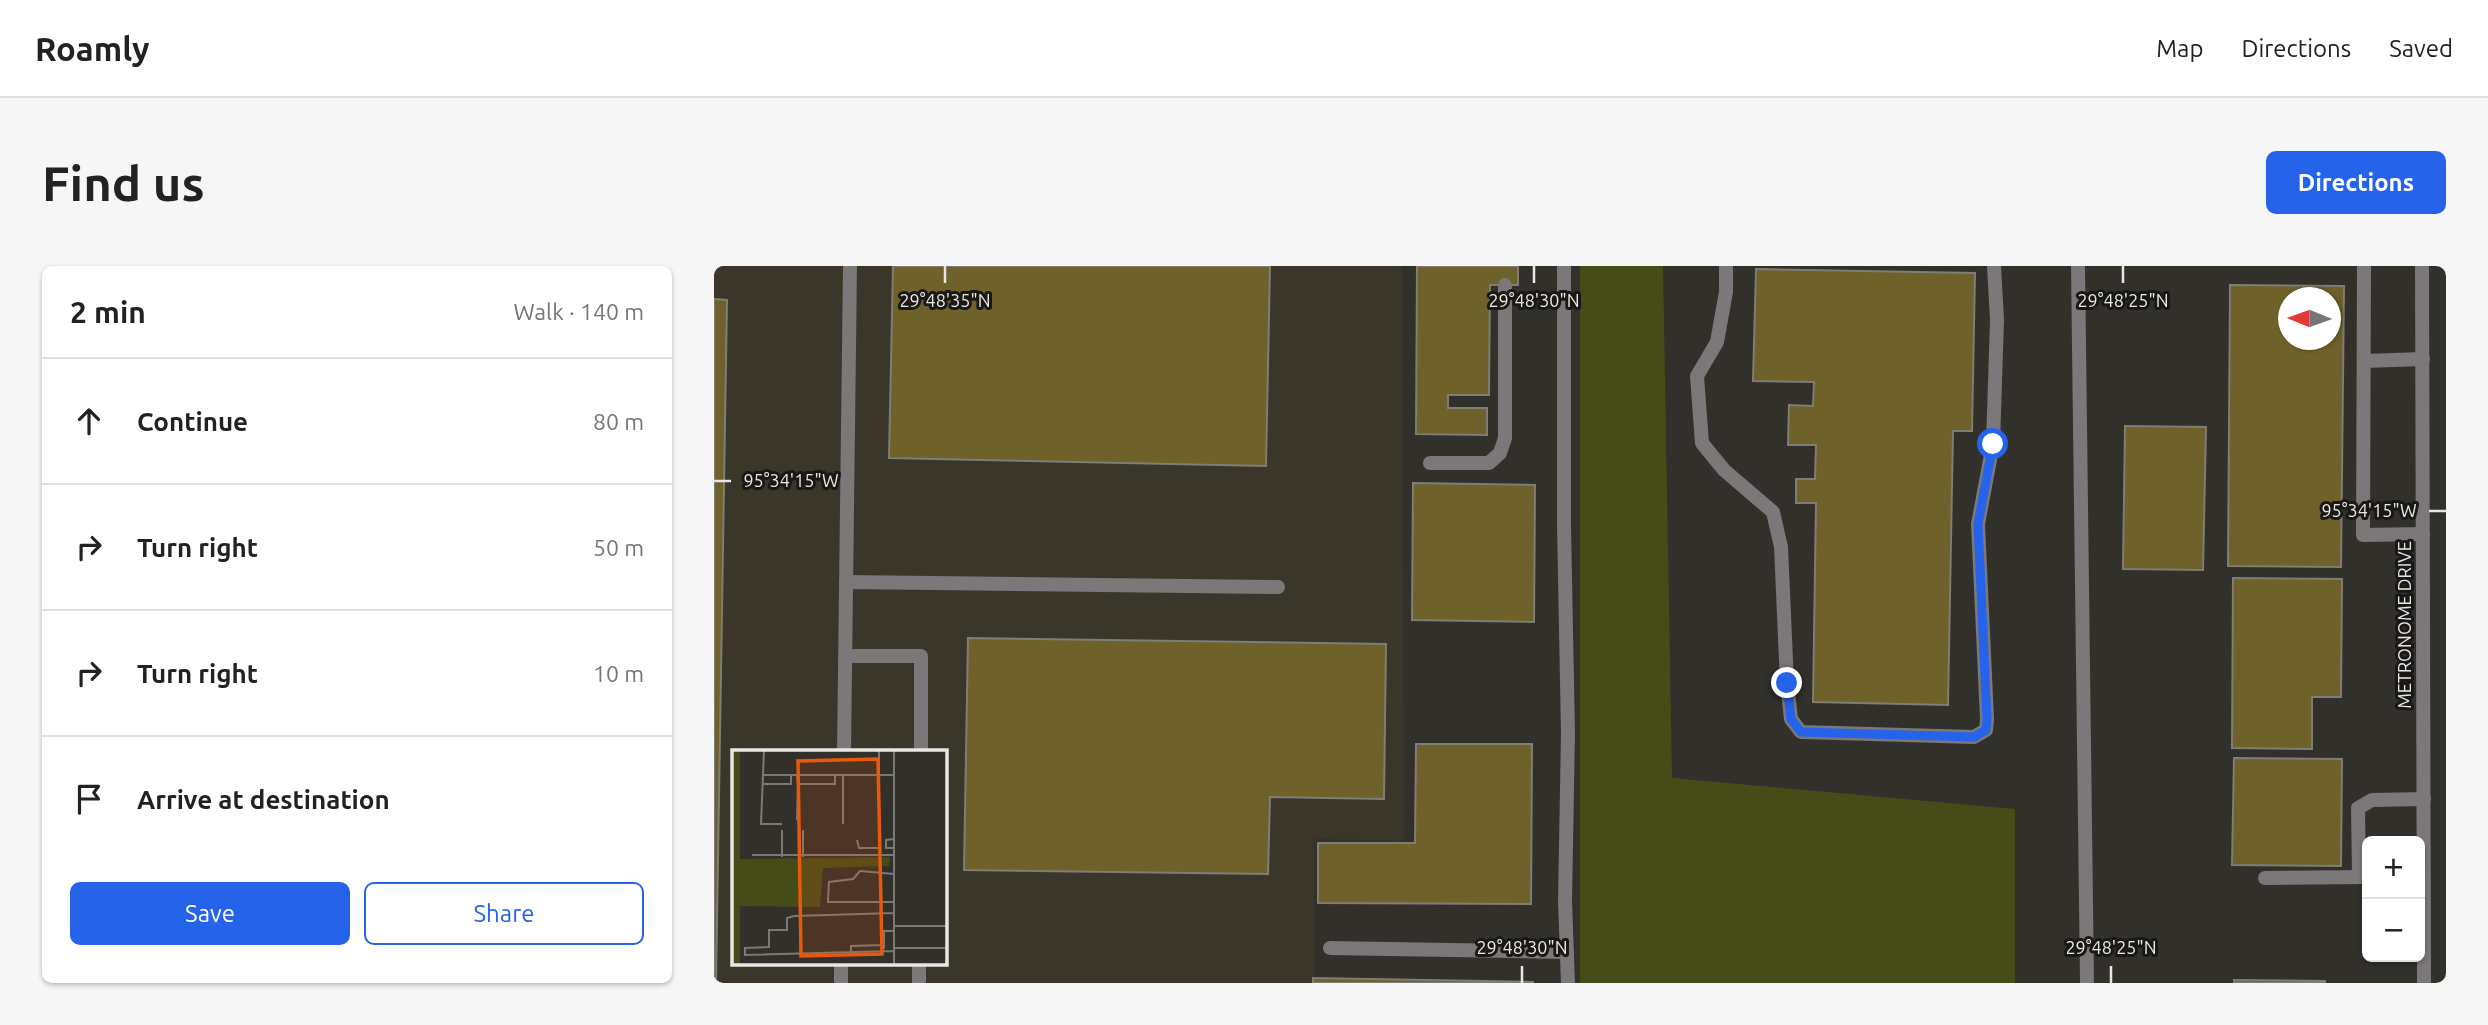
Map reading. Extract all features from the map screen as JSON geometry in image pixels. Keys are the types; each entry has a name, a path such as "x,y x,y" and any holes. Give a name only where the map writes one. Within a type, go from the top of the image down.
{"street":[{"path":"844,750 850,266"},
{"path":"1564,266 1564,526 1568,733 1565,901 1568,983"},
{"path":"1726,266 1726,292 1717,342 1697,376 1702,443 1724,470 1773,512 1781,547 1791,719 1801,732 1974,737 1986,730 1987,719 1978,524 1993,444 1997,320 1994,266"},
{"path":"2078,266 2087,983"},
{"path":"2364,266 2364,535 2423,534"},
{"name":"METRONOME DRIVE","path":"2422,266 2423,836"},
{"path":"1430,463 1489,463 1500,453 1505,438 1505,285"},
{"path":"2364,361 2423,359"},
{"path":"846,582 1278,587"},
{"path":"846,656 921,656 921,750"},
{"path":"2362,863 2358,808 2372,800 2424,799"},
{"path":"2265,878 2362,877"},
{"name":"METRONOME DRIVE","path":"2422,899 2424,983"},
{"path":"1330,948 1567,952"},
{"path":"841,965 841,983"},
{"path":"919,965 919,983"}],"shaded area":[{"path":"714,266 1402,266 1404,841 1314,839 1314,983 714,983"}],"green space":[{"path":"1580,266 1663,266 1672,778 2015,809 2015,983 1580,983"}],"building":[{"path":"893,266 1270,266 1266,466 889,458"},
{"path":"1417,266 1518,266 1518,285 1490,285 1489,395 1448,395 1448,408 1487,408 1487,435 1416,434"},
{"path":"1756,269 1975,273 1972,431 1953,431 1948,705 1813,702 1816,503 1796,503 1796,479 1815,479 1816,445 1788,445 1789,405 1813,406 1814,382 1753,381"},
{"path":"2230,285 2344,286 2341,567 2228,566"},
{"path":"714,299 727,300 716,983 714,983"},
{"path":"2125,426 2206,427 2203,570 2123,569"},
{"path":"1413,483 1535,485 1534,622 1412,620"},
{"path":"2233,578 2342,579 2341,697 2312,697 2312,749 2232,748"},
{"path":"968,638 1386,644 1384,799 1270,797 1268,874 964,870"},
{"path":"1416,744 1532,744 1531,904 1318,903 1318,843 1415,843"},
{"path":"2234,758 2342,759 2341,866 2232,865"},
{"path":"1313,978 1533,982 1533,983 1313,983"},
{"path":"2234,980 2325,981 2325,983 2234,983"}],"route":[{"path":"1787,683 1791,719 1801,732 1974,737 1986,730 1978,524 1993,444"}]}
